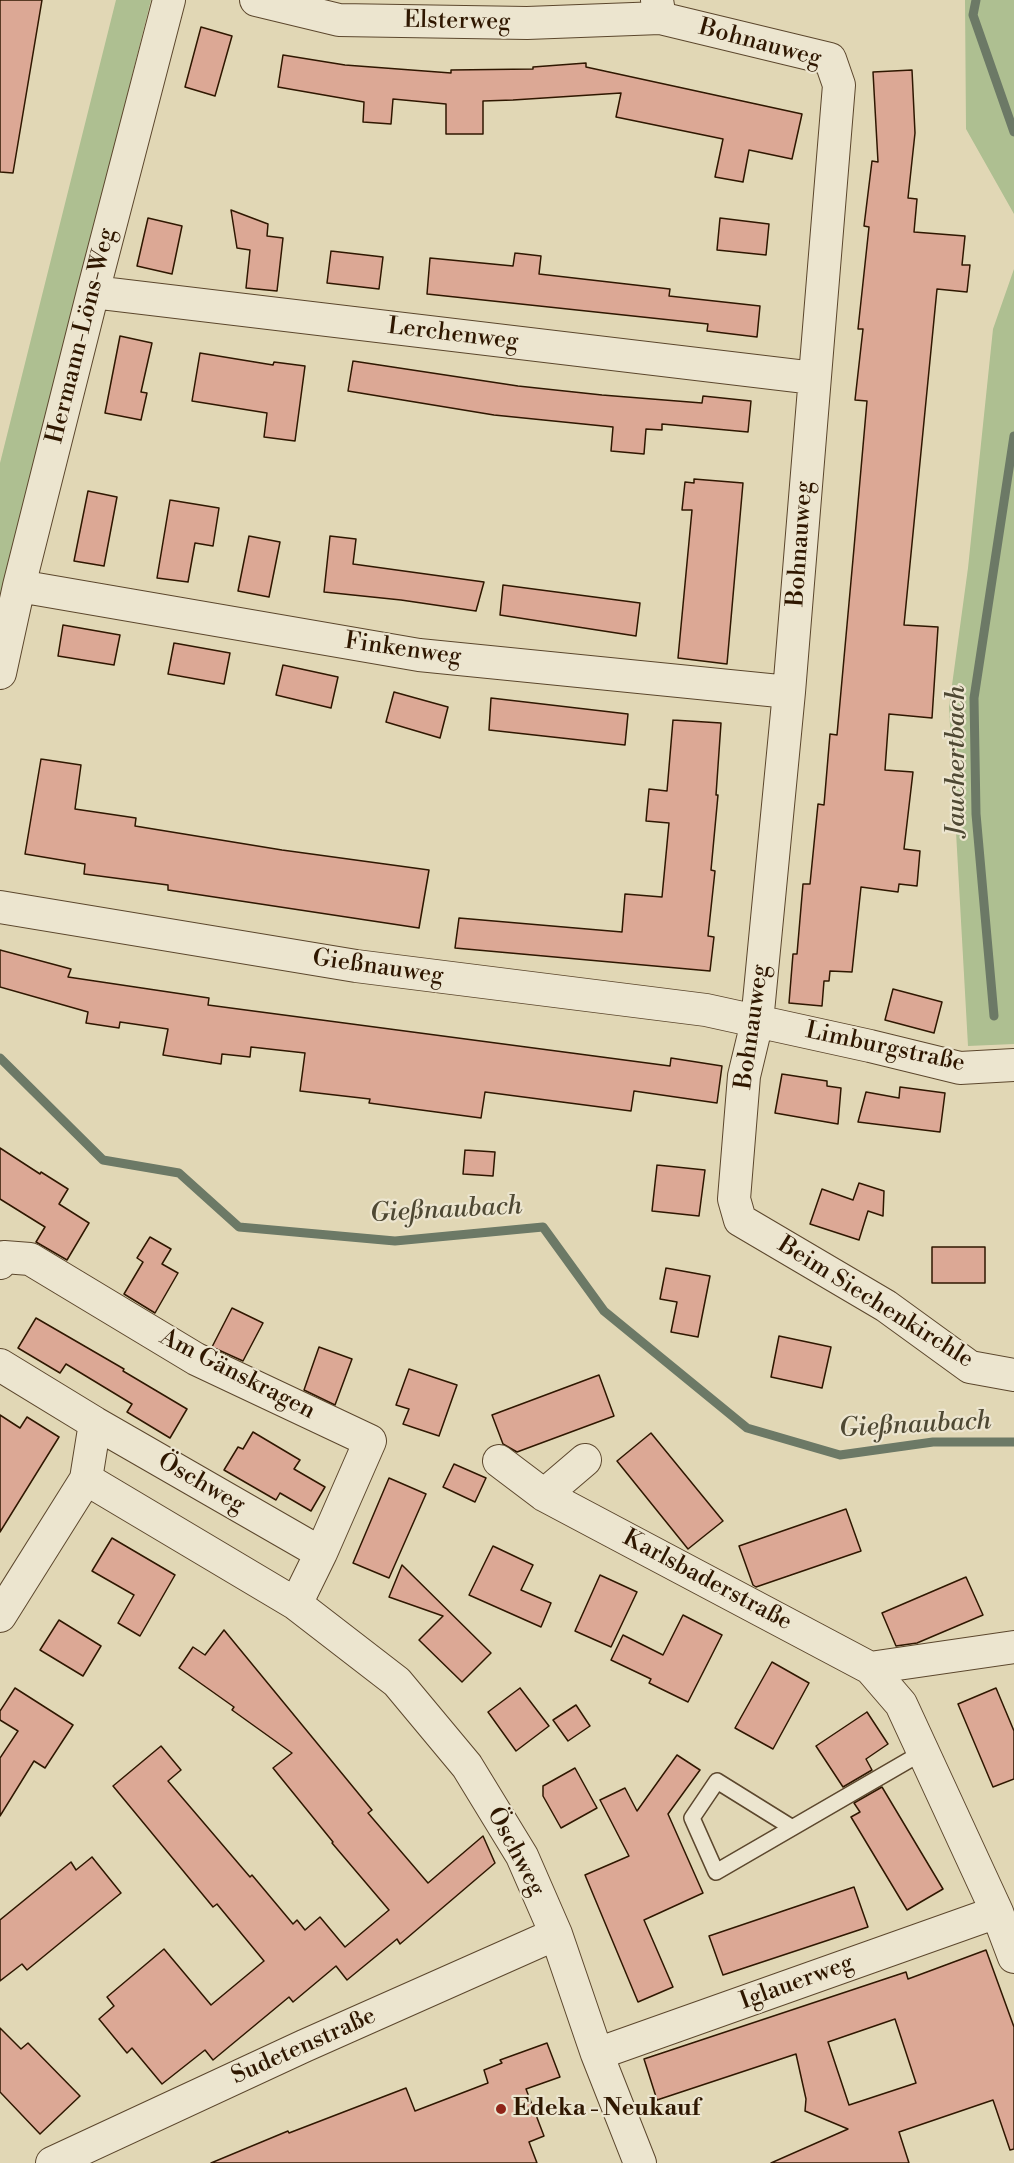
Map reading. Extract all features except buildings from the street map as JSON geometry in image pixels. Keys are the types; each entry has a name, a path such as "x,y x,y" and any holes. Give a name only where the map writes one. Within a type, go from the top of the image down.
{"street":[{"name":"Hermann-Löns-Weg","path":"0,673 19,586 169,0"},
{"name":"Elsterweg","path":"256,0 339,20 527,22 658,9"},
{"name":"Bohnauweg","path":"658,9 830,59 839,85 789,692 757,1022 744,1076 734,1199 740,1220"},
{"name":"Lerchenweg","path":"93,292 814,378"},
{"name":"Finkenweg","path":"19,586 419,655 789,692"},
{"name":"Gießnauweg","path":"0,907 356,966 706,1010 757,1022"},
{"name":"Limburgstraße","path":"757,1022 960,1068 1014,1065"},
{"name":"Beim Siechenkirchle","path":"740,1220 886,1306 970,1367 1014,1375"},
{"name":"Am Gänskragen","path":"0,1263 4,1257 30,1259 196,1359 370,1441 321,1553"},
{"name":"Öschweg","path":"0,1365 95,1423 321,1553"},
{"path":"0,1616 86,1479 95,1423"},
{"path":"544,1495 585,1460"},
{"name":"Karlsbaderstraße","path":"499,1461 544,1495 870,1668 901,1704 997,1912 1014,1957"},
{"name":"Öschweg","path":"86,1479 296,1604 397,1682 467,1767 522,1856 556,1934 597,2054 640,2163"},
{"path":"296,1604 321,1553"},
{"path":"870,1668 1014,1647"},
{"name":"Iglauerweg","path":"597,2054 997,1912"},
{"name":"Sudetenstraße","path":"52,2163 315,2041 556,1934"}],"lane":[{"path":"791,1827 717,1781 692,1818 716,1872 923,1752"}],"green space":[{"path":"116,0 151,0 0,601 0,463"},
{"path":"965,0 1014,0 1014,214 966,129"},
{"path":"1014,269 1014,1044 968,1046 949,707 968,568 993,329"}],"waterway":[{"name":"Jauchertbach","path":"976,0 973,15 1014,132"},
{"name":"Jauchertbach","path":"994,1016 976,814 974,698 1014,436"},
{"name":"Gießnaubach","path":"0,1058 103,1160 179,1173 239,1227 395,1241 543,1227 604,1311 747,1428 840,1455 933,1442 1014,1442"}],"place":[{"name":"Edeka - Neukauf","path":"501,2109"}]}
